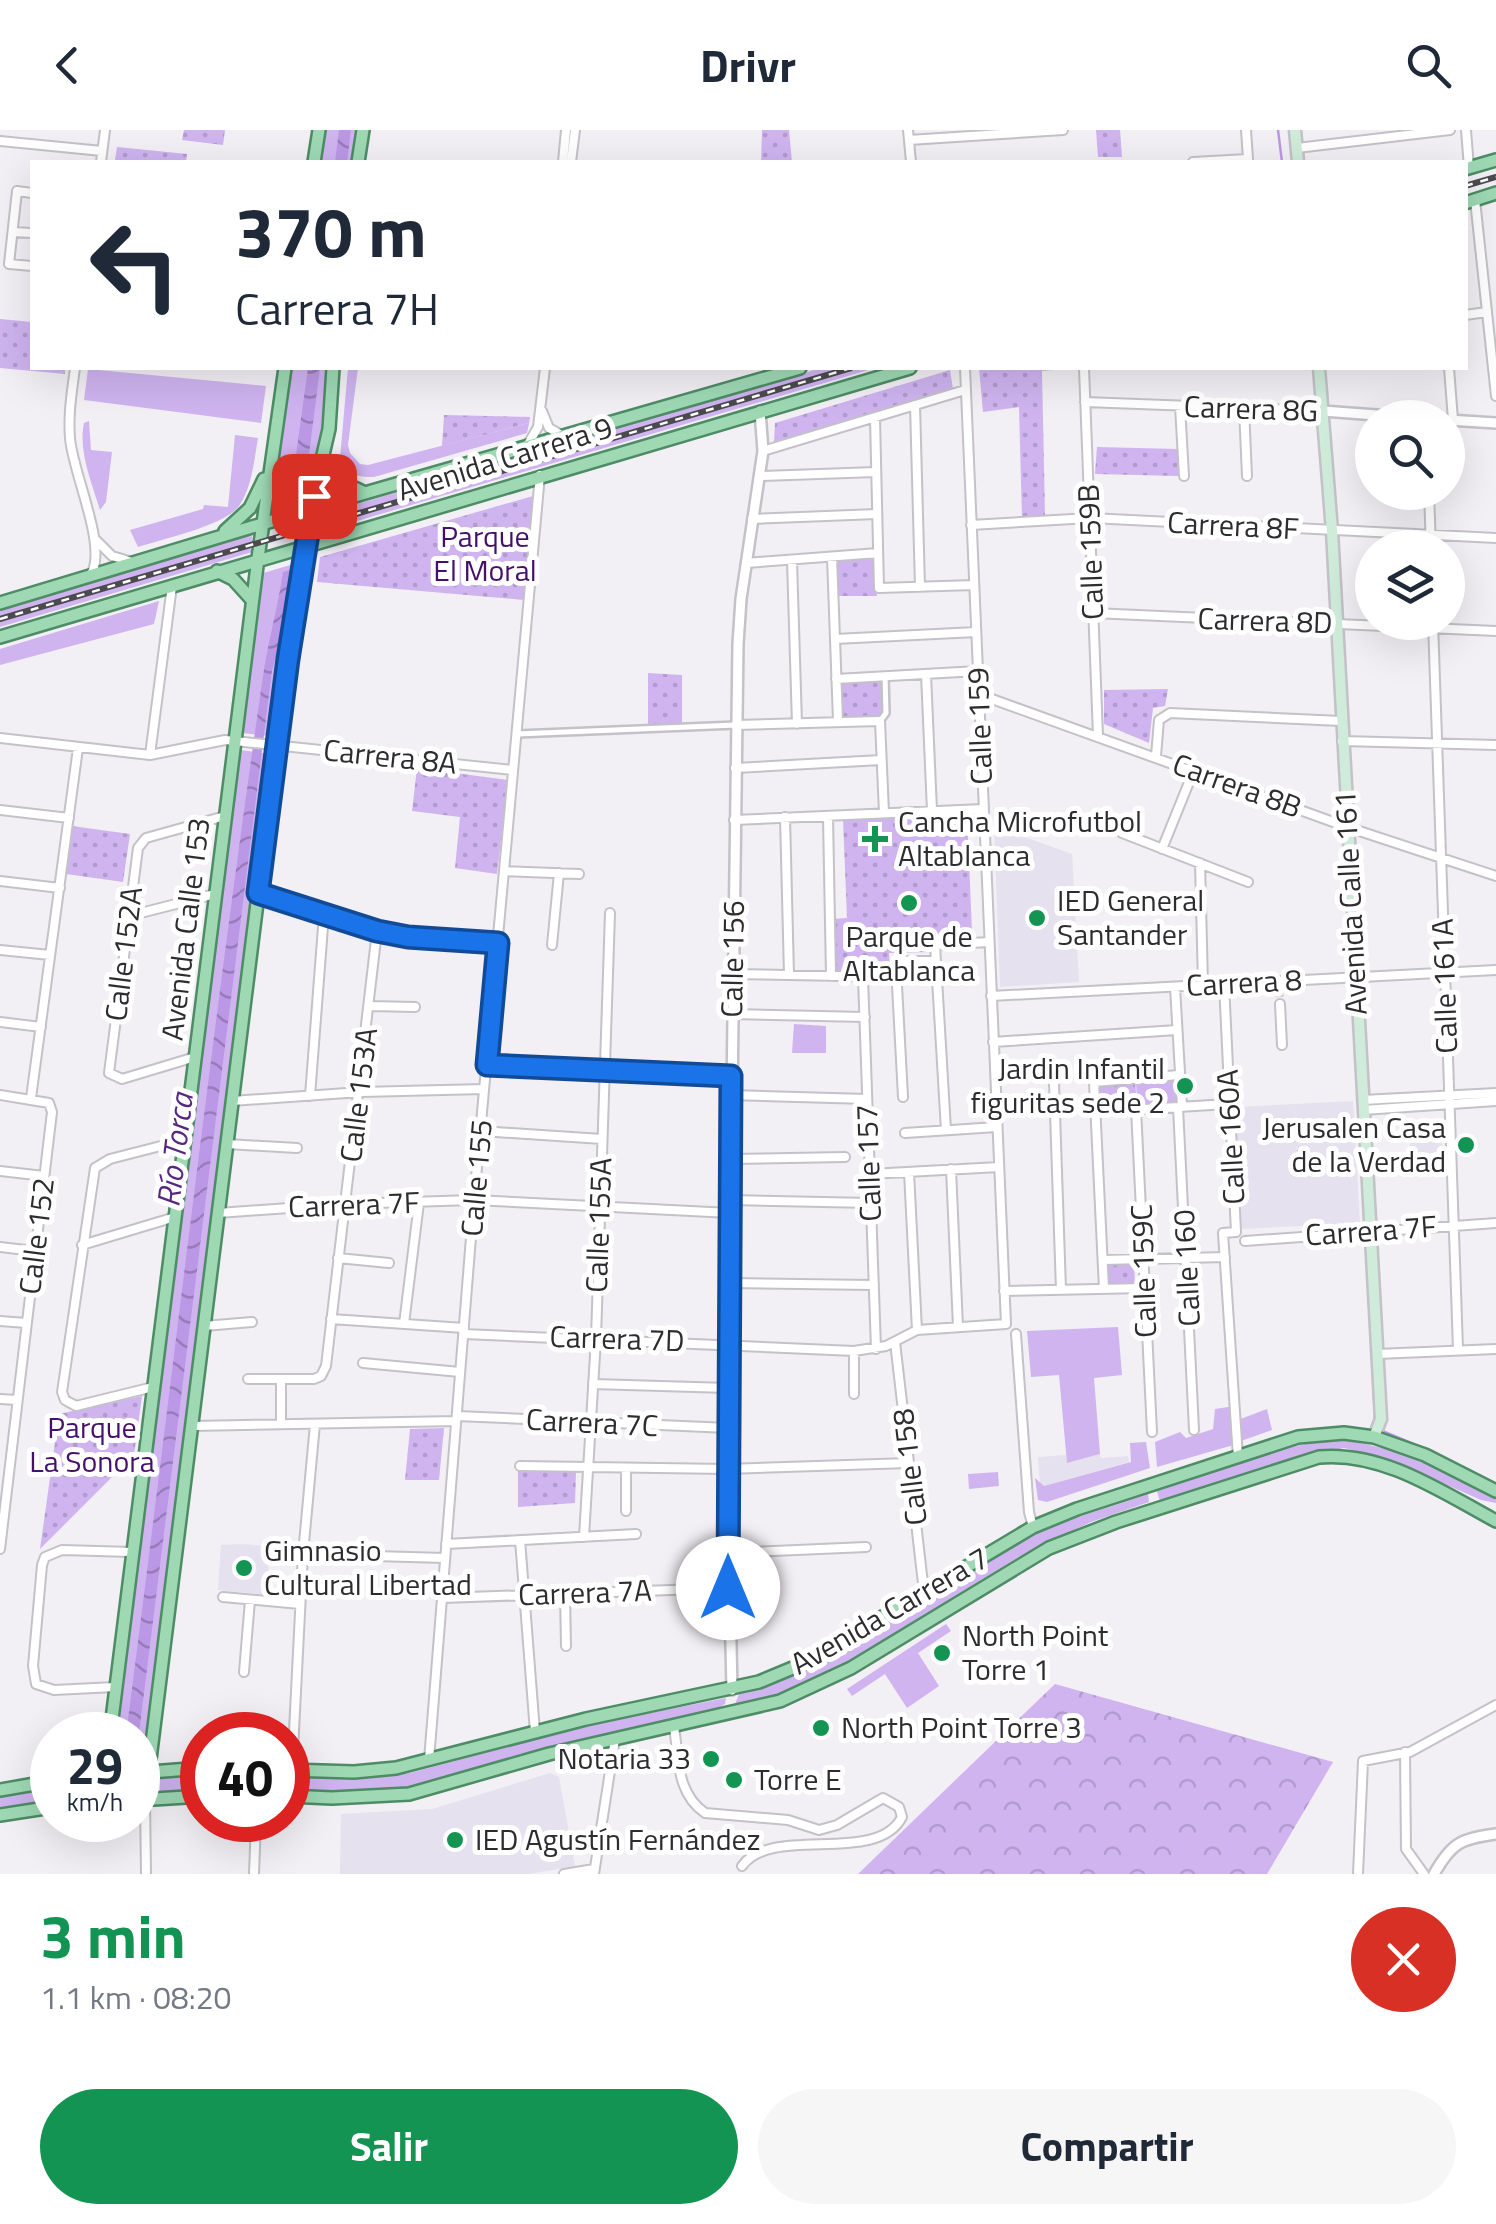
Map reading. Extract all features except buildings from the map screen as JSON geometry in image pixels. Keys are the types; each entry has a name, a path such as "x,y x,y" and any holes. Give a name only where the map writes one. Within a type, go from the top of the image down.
{"main road":[{"path":"314,160 319,130"},
{"path":"358,160 363,130"},
{"path":"1296,130 1298,160"},
{"path":"1468,168 1496,160"},
{"path":"1470,201 1496,193"},
{"name":"Avenida Calle 153","path":"113,1712 232,756 241,741 252,600 286,370"},
{"path":"152,1712 192,1426 258,893 272,745 308,510 329,428 333,370"},
{"name":"Avenida Carrera 9","path":"0,603 793,370"},
{"name":"Avenida Carrera 9","path":"0,636 903,370"},
{"name":"Avenida Calle 161","path":"1318,370 1332,531 1378,1354 1381,1419 1374,1437"},
{"path":"213,538 250,508 274,451"},
{"path":"322,457 342,482 365,493"},
{"path":"216,570 233,579 252,600"},
{"name":"Avenida Carrera 7","path":"310,1771 354,1772 429,1761 586,1718 732,1690 807,1662 1033,1526 1076,1508 1308,1435 1344,1433 1374,1437 1425,1455 1496,1491"},
{"name":"Avenida Carrera 7","path":"310,1797 409,1794 549,1754 780,1702 818,1686 1048,1548 1299,1463 1332,1456 1367,1460 1391,1468 1496,1521"},
{"path":"1127,1519 1154,1502 1150,1491 1141,1489"},
{"path":"1449,1496 1496,1510"},
{"path":"690,1722 725,1708 732,1690"},
{"path":"0,1790 30,1785"},
{"path":"0,1815 30,1810"}],"street":[{"path":"100,160 105,130"},
{"path":"563,160 566,130"},
{"path":"572,160 575,130"},
{"path":"911,160 909,135 1064,130"},
{"path":"1230,160 1248,159 1246,130"},
{"path":"1297,148 1450,130"},
{"path":"1466,130 1467,160"},
{"path":"0,141 102,152"},
{"path":"30,193 17,191 10,264 30,266"},
{"path":"1470,201 1493,338 1496,396"},
{"path":"12,232 30,233"},
{"path":"1468,314 1487,312"},
{"path":"75,370 70,436 96,564 87,576"},
{"path":"527,446 536,434 544,370"},
{"name":"Calle 159","path":"964,370 1006,1324"},
{"name":"Calle 159B","path":"1084,370 1098,736"},
{"path":"1449,370 1450,400"},
{"path":"763,451 966,390"},
{"name":"Carrera 8G","path":"1085,402 1355,413"},
{"path":"916,406 920,587"},
{"path":"1180,406 1184,476"},
{"path":"540,407 550,428 564,436"},
{"path":"1244,408 1246,476"},
{"name":"Calle 156","path":"732,1690 727,1469 735,768 739,621 763,451 760,410"},
{"path":"875,418 879,588 974,586"},
{"path":"1465,421 1496,423"},
{"path":"759,476 876,472"},
{"name":"Calle 155","path":"429,1761 474,1200 540,475"},
{"path":"752,518 877,514"},
{"name":"Carrera 8F","path":"971,525 1090,518 1355,532"},
{"path":"92,531 112,556 139,560"},
{"name":"Carrera 8F","path":"1465,537 1496,538"},
{"path":"746,562 878,553"},
{"path":"832,557 838,722"},
{"path":"792,561 797,724"},
{"path":"150,755 172,584"},
{"name":"Carrera 8D","path":"1094,613 1355,624"},
{"name":"Carrera 8D","path":"1465,628 1496,630"},
{"path":"835,639 976,632"},
{"name":"Calle 161A","path":"1433,640 1458,1350"},
{"path":"836,678 978,671"},
{"path":"926,674 932,811"},
{"path":"884,813 880,721 886,713 885,676"},
{"name":"Carrera 8B","path":"978,694 1496,876"},
{"path":"1156,756 1159,720 1170,713 1341,721"},
{"path":"517,734 880,721"},
{"name":"Carrera 8A","path":"0,738 150,755 207,742 241,741 514,770"},
{"path":"1342,741 1496,746"},
{"path":"207,742 222,746 232,756"},
{"path":"0,1094 31,1098 78,748"},
{"path":"735,768 881,760"},
{"path":"1162,848 1194,770"},
{"path":"734,820 984,809"},
{"path":"0,810 69,818"},
{"name":"Calle 152A","path":"195,1057 122,1080 109,1073 138,848 146,838 225,816"},
{"path":"828,816 830,976"},
{"path":"785,818 789,975"},
{"path":"1122,833 1248,882"},
{"path":"1200,863 1203,985"},
{"path":"504,871 579,874"},
{"path":"552,945 559,873"},
{"path":"0,881 60,888"},
{"path":"258,893 377,931 498,943"},
{"path":"128,916 215,894"},
{"name":"Calle 155A","path":"584,1537 596,1338 610,913"},
{"path":"310,1096 324,914"},
{"name":"Calle 153A","path":"281,1379 320,1376 326,1366 377,931"},
{"path":"946,1130 935,945 989,942"},
{"path":"0,950 50,956"},
{"path":"903,1097 896,967 900,961 936,961"},
{"name":"Carrera 8","path":"992,996 1224,984 1278,985 1496,970"},
{"path":"732,974 897,977"},
{"name":"Calle 157","path":"863,976 876,1348"},
{"name":"Calle 160A","path":"1224,984 1236,1232 1224,1233 1238,1458"},
{"name":"Calle 160","path":"1175,986 1194,1430"},
{"path":"1280,1004 1282,1044"},
{"path":"370,1006 415,1007"},
{"path":"732,1014 865,1017"},
{"path":"0,1022 41,1026"},
{"path":"993,1042 1176,1030"},
{"path":"487,1065 731,1076"},
{"path":"1104,1289 1094,1082 1179,1075"},
{"path":"1054,1083 1060,1290"},
{"path":"232,1101 484,1089"},
{"path":"1363,1105 1496,1093"},
{"path":"731,1095 867,1099"},
{"name":"Calle 152","path":"0,1549 4,1474 17,1400 52,1112 49,1103 31,1098"},
{"path":"1450,1100 1496,1102"},
{"path":"1095,1112 1228,1104"},
{"name":"Calle 159C","path":"1136,1109 1152,1432"},
{"path":"905,1132 997,1127"},
{"path":"481,1131 602,1138"},
{"path":"153,1387 76,1406 65,1400 63,1382 96,1168 110,1159 184,1140"},
{"path":"227,1144 297,1148"},
{"path":"730,1159 845,1157"},
{"path":"870,1174 999,1167"},
{"path":"951,1170 958,1327"},
{"path":"0,1171 44,1176"},
{"path":"909,1172 917,1330"},
{"name":"Carrera 7F","path":"218,1213 474,1200 730,1213"},
{"path":"730,1200 871,1203"},
{"path":"404,1324 419,1203"},
{"path":"82,1245 175,1217"},
{"name":"Carrera 7F","path":"1245,1241 1496,1223"},
{"path":"0,1247 34,1251"},
{"path":"1102,1260 1225,1257"},
{"path":"338,1258 390,1263"},
{"path":"729,1284 874,1284"},
{"path":"1004,1291 1144,1288"},
{"name":"Carrera 7D","path":"331,1319 464,1331 854,1352 895,1342 917,1330 1006,1324"},
{"path":"0,1321 26,1323"},
{"path":"204,1326 252,1322"},
{"path":"1016,1334 1033,1526"},
{"name":"Calle 158","path":"895,1342 924,1592"},
{"path":"1378,1354 1496,1349"},
{"path":"854,1352 854,1394"},
{"path":"364,1364 460,1372"},
{"path":"248,1379 281,1379 281,1424"},
{"path":"593,1384 728,1388"},
{"path":"0,1399 17,1400"},
{"name":"Carrera 7C","path":"192,1426 457,1418 728,1428"},
{"path":"293,1712 315,1424"},
{"path":"520,1466 727,1469 909,1462"},
{"path":"626,1470 626,1510"},
{"path":"446,1544 636,1534"},
{"path":"520,1540 536,1732"},
{"path":"727,1554 866,1547"},
{"path":"116,1688 54,1690 36,1684 32,1666 45,1557 62,1550 132,1552"},
{"path":"303,1554 445,1558"},
{"name":"Carrera 7A","path":"442,1598 728,1588"},
{"path":"564,1594 566,1646"},
{"path":"223,1597 300,1604"},
{"path":"244,1672 250,1600"},
{"path":"1358,1874 1363,1761 1405,1752 1496,1705"},
{"path":"674,1726 683,1789 694,1805 705,1812 788,1820 819,1830 837,1825 883,1798 899,1807 902,1817 897,1827 884,1833 829,1845 758,1850 742,1866"},
{"path":"564,1874 594,1872 615,1740"},
{"path":"1405,1752 1406,1849 1424,1874"},
{"path":"1434,1874 1455,1844 1496,1834"},
{"path":"144,1842 146,1874"},
{"path":"254,1874 255,1842"}],"shaded area":[{"name":"IED General Santander","path":"994,826 1072,854 1079,982 1000,987"},
{"path":"1353,1101 1360,1223 1242,1229 1236,1107"},
{"path":"1441,1131 1443,1152 1411,1155 1409,1133"},
{"path":"1100,1454 1101,1458 1128,1456 1129,1462 1040,1484 1038,1457 1066,1455 1067,1463"},
{"name":"Gimnasio Cultural Libertad","path":"221,1545 269,1546 268,1595 218,1590"},
{"name":"IED Agustín Fernández","path":"550,1773 559,1777 575,1866 529,1874 340,1874 341,1814 432,1809"}],"green space":[{"path":"184,130 225,130 223,145 182,140"},
{"path":"324,130 357,130 352,160 319,160"},
{"path":"762,130 789,130 792,160 761,160"},
{"path":"1096,130 1120,130 1122,157 1098,157"},
{"path":"117,147 187,154 186,160 115,160"},
{"path":"0,319 30,322 30,370 65,370 65,374 0,368"},
{"path":"88,370 266,386 261,423 84,400"},
{"path":"291,370 328,370 323,428 308,493 272,506"},
{"path":"348,370 358,370 348,445 360,464 529,423 527,433 374,477 349,471 340,458"},
{"path":"814,370 868,370 330,529 333,511"},
{"path":"950,370 953,389 774,442 775,423"},
{"path":"979,370 1053,370 1042,371 1045,515 1022,517 1019,407 983,412"},
{"path":"444,415 530,417 529,423 442,446"},
{"path":"89,421 91,450 112,452 106,502 100,510 83,445 84,423"},
{"path":"235,435 258,438 250,482 239,506 207,526 138,547 130,530 203,509 204,505 228,507"},
{"path":"1097,447 1178,449 1178,476 1095,474"},
{"name":"Parque El Moral","path":"533,496 524,600 317,582 320,557"},
{"path":"252,536 252,552 0,627 0,608"},
{"path":"875,556 877,596 838,596 837,560"},
{"path":"297,563 295,597 270,736 241,733 260,574"},
{"path":"159,601 154,624 0,665 0,649"},
{"path":"648,673 682,675 682,728 648,729"},
{"path":"885,676 886,713 880,721 838,721 836,679"},
{"path":"1168,689 1165,706 1153,708 1149,743 1104,724 1104,690"},
{"path":"240,750 271,754 151,1712 119,1712"},
{"path":"417,768 508,780 497,874 455,868 460,817 412,811"},
{"path":"967,813 972,932 932,934 932,952 889,953 890,972 834,974 832,919 847,918 843,819"},
{"path":"72,826 130,834 123,882 66,874"},
{"path":"794,1024 826,1026 826,1053 792,1053"},
{"path":"1175,1077 1177,1103 1137,1106 1136,1079"},
{"path":"1135,1081 1137,1105 1101,1108 1099,1083"},
{"path":"1134,1261 1135,1286 1107,1289 1105,1263"},
{"path":"1118,1327 1122,1375 1094,1378 1100,1454 1067,1463 1059,1375 1031,1377 1027,1331"},
{"name":"Parque La Sonora","path":"142,1396 134,1455 40,1549 59,1414"},
{"path":"1235,1406 1237,1444 1157,1467 1155,1442 1180,1432 1186,1438 1213,1429 1215,1409"},
{"path":"1267,1409 1272,1430 1241,1441 1238,1420"},
{"path":"444,1428 439,1480 405,1480 410,1429"},
{"path":"1342,1440 1383,1448 1421,1462 1496,1498 1496,1503 1388,1459 1344,1448 1288,1460 1160,1502 1157,1491 1248,1459 1294,1446"},
{"path":"1146,1442 1150,1468 1047,1502 1038,1500 1035,1478 1044,1486 1131,1462 1130,1443"},
{"path":"518,1470 576,1472 575,1503 518,1507"},
{"path":"998,1472 999,1486 969,1489 968,1474"},
{"path":"1148,1494 1149,1502 1091,1522 1017,1558 821,1678 785,1694 733,1709 739,1694 844,1648 1023,1539"},
{"path":"946,1624 951,1631 918,1653 939,1686 907,1708 885,1674 852,1696 847,1689"},
{"path":"1055,1684 1333,1762 1267,1874 858,1874"},
{"path":"726,1698 720,1707 413,1787 367,1792 310,1790 310,1777 410,1773 589,1725"},
{"path":"180,1777 180,1791 160,1792 160,1778"},
{"path":"30,1791 30,1804 0,1809 0,1796"}],"water":[{"path":"339,130 351,130 347,160 335,160"},
{"path":"308,370 320,370 304,494 290,498"},
{"path":"292,569 286,619 272,671 142,1712 129,1712 227,940 265,663 283,572"}],"waterway":[{"path":"1278,130 1282,160"},
{"path":"1370,1308 1375,1420"},
{"path":"1380,1430 1423,1448"},
{"path":"1430,1451 1496,1484"}],"tunnel":[{"path":"1279,989 1280,1004"}],"railway":[{"path":"1468,185 1496,177"},
{"path":"0,619 844,370"}],"place":[{"name":"Cancha Microfutbol Altablanca","path":"875,839"},
{"name":"Parque de Altablanca","path":"909,903"},
{"name":"IED General Santander","path":"1037,918"},
{"name":"Jardin Infantil figuritas sede 2","path":"1185,1086"},
{"name":"Jerusalen Casa de la Verdad","path":"1466,1145"},
{"name":"Gimnasio Cultural Libertad","path":"244,1568"},
{"name":"North Point Torre 1","path":"942,1653"},
{"name":"North Point Torre 3","path":"821,1728"},
{"name":"Notaria 33","path":"711,1759"},
{"name":"Torre E","path":"734,1780"},
{"name":"IED Agustín Fernández","path":"455,1840"}],"route":[{"path":"314,496 258,893 377,931 498,943 487,1065 731,1076 728,1588"}],"water label":[{"name":"Río Torca","path":"175,1150"}]}
